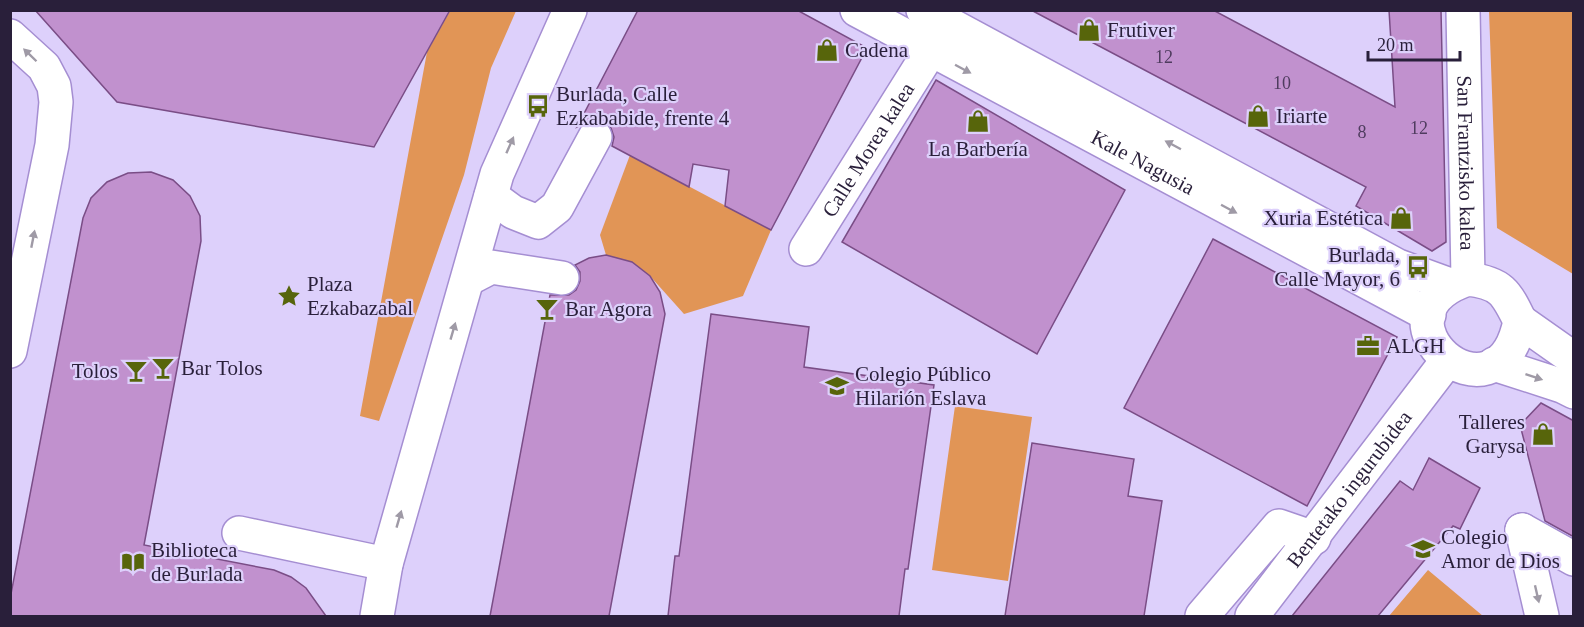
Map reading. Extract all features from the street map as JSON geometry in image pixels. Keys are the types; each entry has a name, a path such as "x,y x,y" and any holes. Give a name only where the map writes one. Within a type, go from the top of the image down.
{"main road":[{"path":"377,616 386,564 497,174 570,10"},
{"name":"Kale Nagusia","path":"857,10 889,21 930,51 1429,315"},
{"name":"Kale Nagusia","path":"923,10 1398,266 1459,282"},
{"name":"San Frantzisko kalea","path":"1459,282 1463,10"},
{"path":"10,36 44,67 54,86 56,102 52,145 16,294 10,351"},
{"name":"Calle Morea kalea","path":"806,249 930,51"},
{"path":"491,196 513,212 538,222 556,207 595,137"},
{"path":"468,279 491,267 562,278"},
{"path":"1520,321 1510,351 1494,364 1470,370 1447,362 1435,349 1429,332 1429,315 1436,298 1459,282 1489,282 1506,294 1520,321 1574,359"},
{"name":"Bentetako ingurubidea","path":"1252,616 1447,362"},
{"path":"1494,364 1574,392"},
{"path":"1202,616 1279,526 1314,538"},
{"path":"1542,616 1522,530 1574,559"},
{"path":"239,533 386,564"}],"shaded area":[{"path":"450,11 516,11 491,68 464,175 379,421 360,416 427,52"},
{"path":"1489,11 1573,11 1573,274 1497,228"},
{"path":"630,155 771,230 743,296 684,314 650,276 632,262 606,255 600,235"},
{"path":"955,406 1032,417 1008,581 932,570"},
{"path":"1428,570 1483,616 1389,616"}],"building":[{"path":"35,10 450,10 374,147 117,102"},
{"path":"638,10 797,10 867,48 771,230 725,206 729,170 693,164 689,187 612,146 614,137 611,128 603,120 594,118 577,127"},
{"path":"1031,10 1213,10 1395,107 1389,10 1441,10 1446,242 1432,251 1356,206 1366,187"},
{"path":"936,80 1125,190 1037,354 842,242"},
{"path":"151,172 173,180 190,196 200,216 201,241 144,545 274,570 291,577 306,588 326,616 10,616 10,599 83,218 91,198 107,182 128,173"},
{"path":"1213,239 1397,337 1307,506 1124,408"},
{"path":"606,255 632,262 650,276 660,292 665,314 609,616 490,616 550,295 569,295 576,290 580,281 580,272 575,265 589,258"},
{"path":"711,314 809,327 804,367 934,385 908,569 905,569 899,616 668,616 675,556 679,556"},
{"path":"1541,403 1574,421 1574,537 1545,521 1520,425"},
{"path":"1032,443 1134,459 1128,496 1162,501 1144,616 1005,616"},
{"path":"1429,458 1480,488 1460,529 1453,526 1378,616 1292,616 1400,481 1413,490"}],"place":[{"name":"Frutiver","path":"1089,30"},
{"name":"Cadena","path":"827,50"},
{"name":"Burlada, Calle Ezkababide, frente 4","path":"538,106"},
{"name":"Iriarte","path":"1258,116"},
{"name":"La Barbería","path":"978,121"},
{"name":"Xuria Estética","path":"1401,218"},
{"name":"Burlada, Calle Mayor, 6","path":"1418,267"},
{"name":"Plaza Ezkabazabal","path":"289,296"},
{"name":"Bar Agora","path":"547,309"},
{"name":"ALGH","path":"1368,346"},
{"name":"Bar Tolos","path":"163,368"},
{"name":"Tolos","path":"136,371"},
{"name":"Colegio Público Hilarión Eslava","path":"837,386"},
{"name":"Talleres Garysa","path":"1543,434"},
{"name":"Colegio Amor de Dios","path":"1423,549"},
{"name":"Biblioteca de Burlada","path":"133,562"}]}
